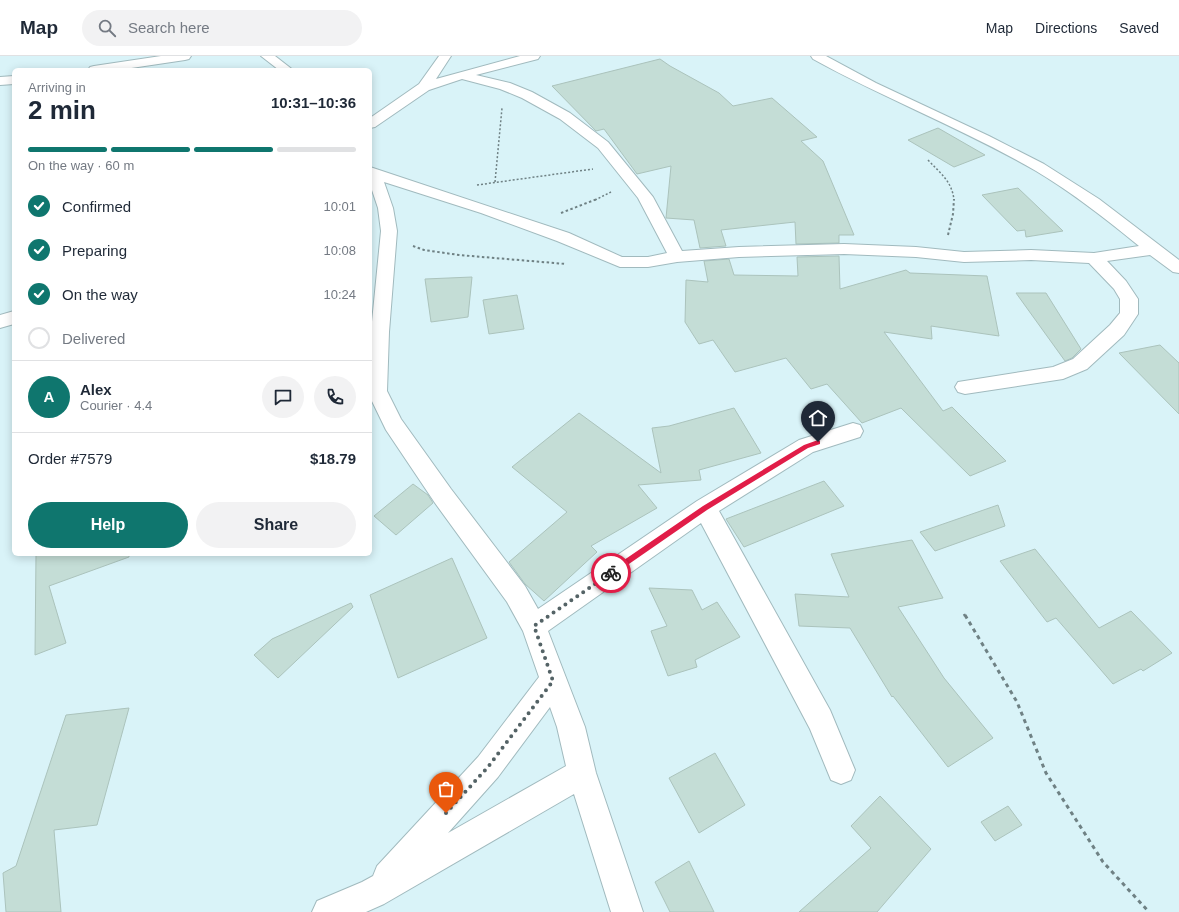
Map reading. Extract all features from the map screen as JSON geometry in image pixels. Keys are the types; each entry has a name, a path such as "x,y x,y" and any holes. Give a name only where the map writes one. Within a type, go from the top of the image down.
{"street":[{"path":"107,68 185,56"},
{"path":"267,56 284,68"},
{"path":"424,87 445,56"},
{"path":"372,123 424,87 461,74 534,56"},
{"path":"817,56 899,99 1039,167 1086,197 1179,268"},
{"path":"461,74 505,86 527,95 565,116 603,146 645,197 677,257"},
{"path":"0,81 12,80"},
{"path":"372,172 564,237 620,262 648,262 677,257 739,252 844,249 964,257 1031,255 1094,258 1153,249"},
{"path":"372,174 387,208 390,238 390,243 387,247 383,293 377,391 393,424 448,503 516,594 534,626 571,727 582,773 627,912"},
{"path":"965,387 1056,374 1080,364 1117,330 1129,314 1129,299 1120,285 1094,258"},
{"path":"534,626 705,508 806,446 853,431"},
{"path":"705,508 820,720 841,770"},
{"path":"374,893 488,767 553,681"},
{"path":"328,912 374,893 582,773"}],"path":[{"path":"495,182 505,86"},
{"path":"928,160 948,181 952,190 954,206 944,255"},
{"path":"434,193 495,182 618,166"},
{"path":"522,222 588,204 607,195 629,178"},
{"path":"390,238 431,251 528,262 568,264"},
{"path":"964,614 1017,702 1046,773 1103,862 1149,912"}],"building":[{"path":"660,59 719,93 733,106 772,98 817,137 801,141 823,161 854,235 839,235 839,243 796,244 795,222 721,230 726,246 700,248 694,220 666,218 671,166 637,174 604,129 596,131 552,86"},
{"path":"938,128 985,155 954,167 908,140"},
{"path":"1018,188 1063,231 1026,237 1025,230 1017,231 982,195"},
{"path":"839,256 840,289 906,270 910,273 987,276 999,336 931,326 932,339 884,332 943,411 952,407 1006,461 970,476 901,408 862,423 827,384 811,389 786,358 735,372 713,340 699,344 685,322 686,280 708,282 704,261 729,259 734,275 798,276 797,257"},
{"path":"472,277 468,317 431,322 425,279"},
{"path":"1016,293 1046,293 1081,349 1072,358 1065,361"},
{"path":"517,295 524,329 489,334 483,300"},
{"path":"1160,345 1179,363 1179,414 1119,353"},
{"path":"734,408 761,453 699,470 701,480 638,485 657,508 591,546 597,552 544,601 525,584 509,562 567,512 512,467 579,413 661,473 652,428 669,426"},
{"path":"824,481 844,506 744,547 726,519"},
{"path":"413,484 428,495 433,503 396,535 374,516"},
{"path":"998,505 1005,526 935,551 920,532"},
{"path":"912,540 943,598 898,607 944,678 993,738 948,767 893,696 892,697 850,628 799,626 795,594 849,597 831,554"},
{"path":"1035,549 1099,628 1131,611 1172,653 1143,671 1141,669 1113,684 1056,618 1047,622 1000,561"},
{"path":"36,556 129,556 49,586 66,643 35,655"},
{"path":"452,558 487,638 398,678 370,595"},
{"path":"649,588 692,590 702,610 717,602 740,637 695,660 697,667 668,676 651,631 667,626"},
{"path":"351,603 353,607 278,678 254,655 272,639"},
{"path":"129,708 97,825 54,830 61,912 6,912 3,873 16,866 66,715"},
{"path":"715,753 745,805 699,833 669,778"},
{"path":"880,796 931,849 877,912 799,912 871,848 851,826"},
{"path":"1008,806 1022,825 995,841 981,822"},
{"path":"689,861 714,912 670,912 655,882"}],"way so far":[{"path":"446,813 488,767 553,681 534,626 611,573"}],"route":[{"path":"611,573 705,508 806,446 818,442"}]}
